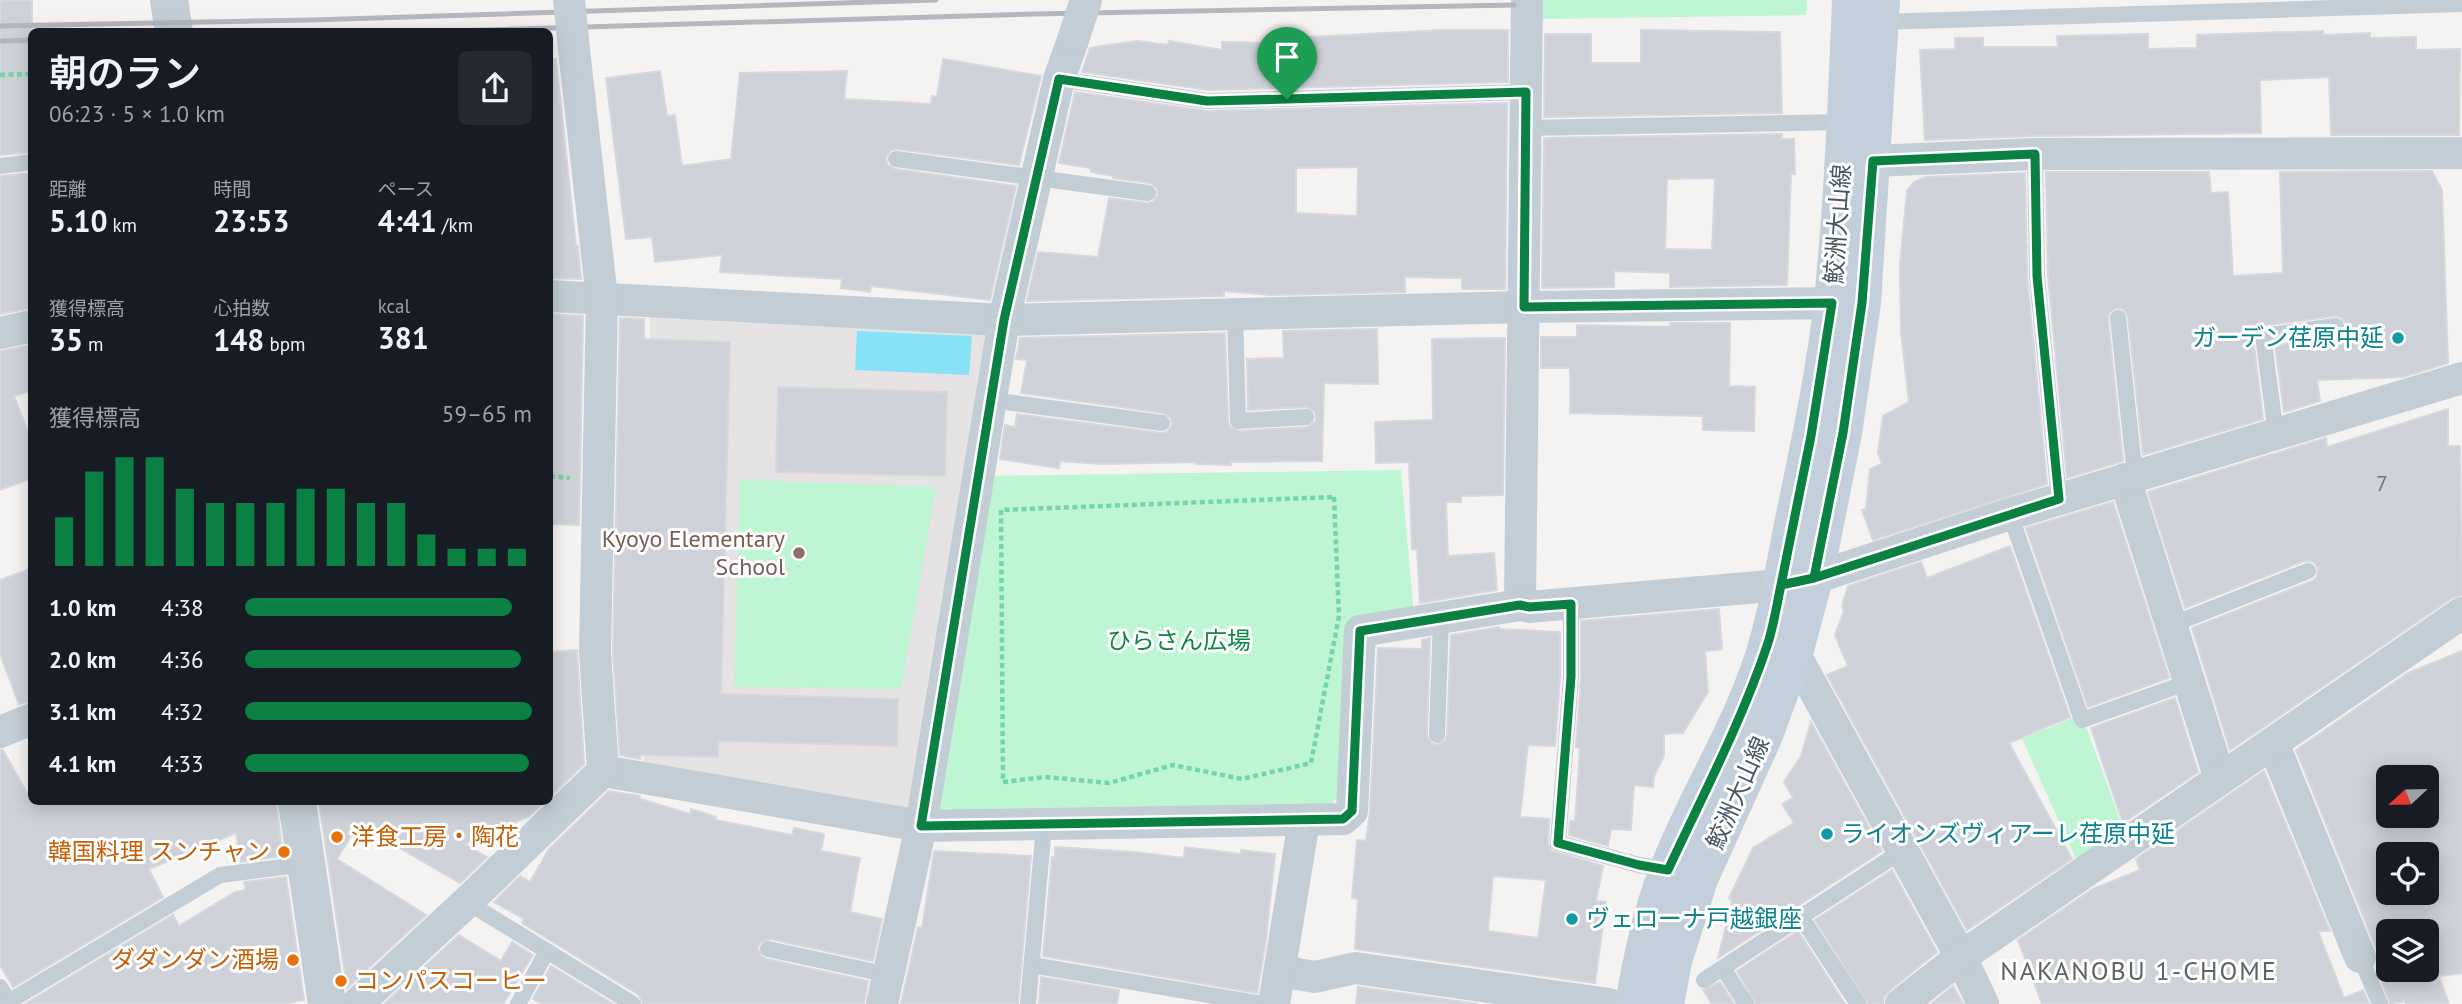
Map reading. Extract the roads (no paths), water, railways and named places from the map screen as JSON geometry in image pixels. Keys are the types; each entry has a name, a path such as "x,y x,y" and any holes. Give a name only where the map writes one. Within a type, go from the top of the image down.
{"main road":[{"name":"鮫洲大山線","path":"1665,1004 1673,961 1699,878 1764,735 1794,653 1811,436 1832,303 1846,122 1871,7"},
{"name":"鮫洲大山線","path":"1634,1004 1643,951 1668,870 1736,726 1769,640 1798,582 1843,433 1862,303 1873,161 1871,7"}],"street":[{"path":"169,0 173,28"},
{"path":"357,1004 603,771 595,652 602,298 569,0"},
{"path":"885,989 921,826 1004,320 1059,79 1086,0"},
{"path":"1520,605 1527,0"},
{"path":"1873,161 2035,154 2462,153"},
{"path":"553,296 1004,320 1524,307 1832,303"},
{"path":"0,333 28,327"},
{"path":"603,771 921,826 1343,819 1352,811 1360,631 1520,605 1529,607 1571,604 1798,582 2010,514 2462,378"},
{"path":"2130,478 2171,625 2220,779"},
{"path":"1901,1004 1961,957 2462,613"},
{"path":"1794,653 1961,957 1983,1004"},
{"path":"2273,743 2360,957"},
{"path":"298,805 327,1004"},
{"path":"1274,1004 1304,821"},
{"path":"1280,971 1315,977 1355,968 1424,990 1609,1004"}],"lane":[{"path":"1871,7 2462,4"},
{"path":"1059,79 1207,101 1526,92"},
{"path":"1525,128 1846,122"},
{"path":"2035,154 2037,276 2059,499"},
{"path":"896,159 1148,193"},
{"path":"0,166 28,162"},
{"path":"1235,314 1238,421 1306,418"},
{"path":"2118,318 2130,478"},
{"path":"2276,433 2263,336 2336,326"},
{"path":"991,400 1162,423"},
{"path":"2010,514 2082,720 2189,682"},
{"path":"2171,625 2308,571"},
{"path":"1571,604 1571,677 1558,843 1668,870"},
{"path":"1437,735 1441,618"},
{"path":"1028,1004 1044,826"},
{"path":"1704,981 1902,850"},
{"path":"6,998 220,876 307,864"},
{"path":"467,902 633,1004"},
{"path":"1801,917 1858,1004"},
{"path":"768,949 885,989"},
{"path":"518,1004 547,951"},
{"path":"2360,957 2380,1004"},
{"path":"1032,965 1262,1004"},
{"path":"1723,968 1746,1004"}],"water":[{"path":"857,331 972,336 969,375 855,370"}],"railway":[{"path":"0,26 312,20 936,0"},
{"path":"553,28 1034,14 1514,5"},
{"path":"0,41 28,40"}],"place":[{"name":"ガーデン荏原中延","path":"2398,338"},
{"name":"Kyoyo Elementary School","path":"799,553"},
{"name":"ライオンズヴィアーレ荏原中延","path":"1827,834"},
{"name":"洋食工房・陶花","path":"337,837"},
{"name":"韓国料理 スンチャン","path":"284,852"},
{"name":"ヴェローナ戸越銀座","path":"1572,919"},
{"name":"ダダンダン酒場","path":"293,960"},
{"name":"コンパスコーヒー","path":"341,981"}],"district":[{"name":"NAKANOBU 1-CHOME","path":"2139,971"}],"park label":[{"name":"ひらさん広場","path":"1179,641"}]}
